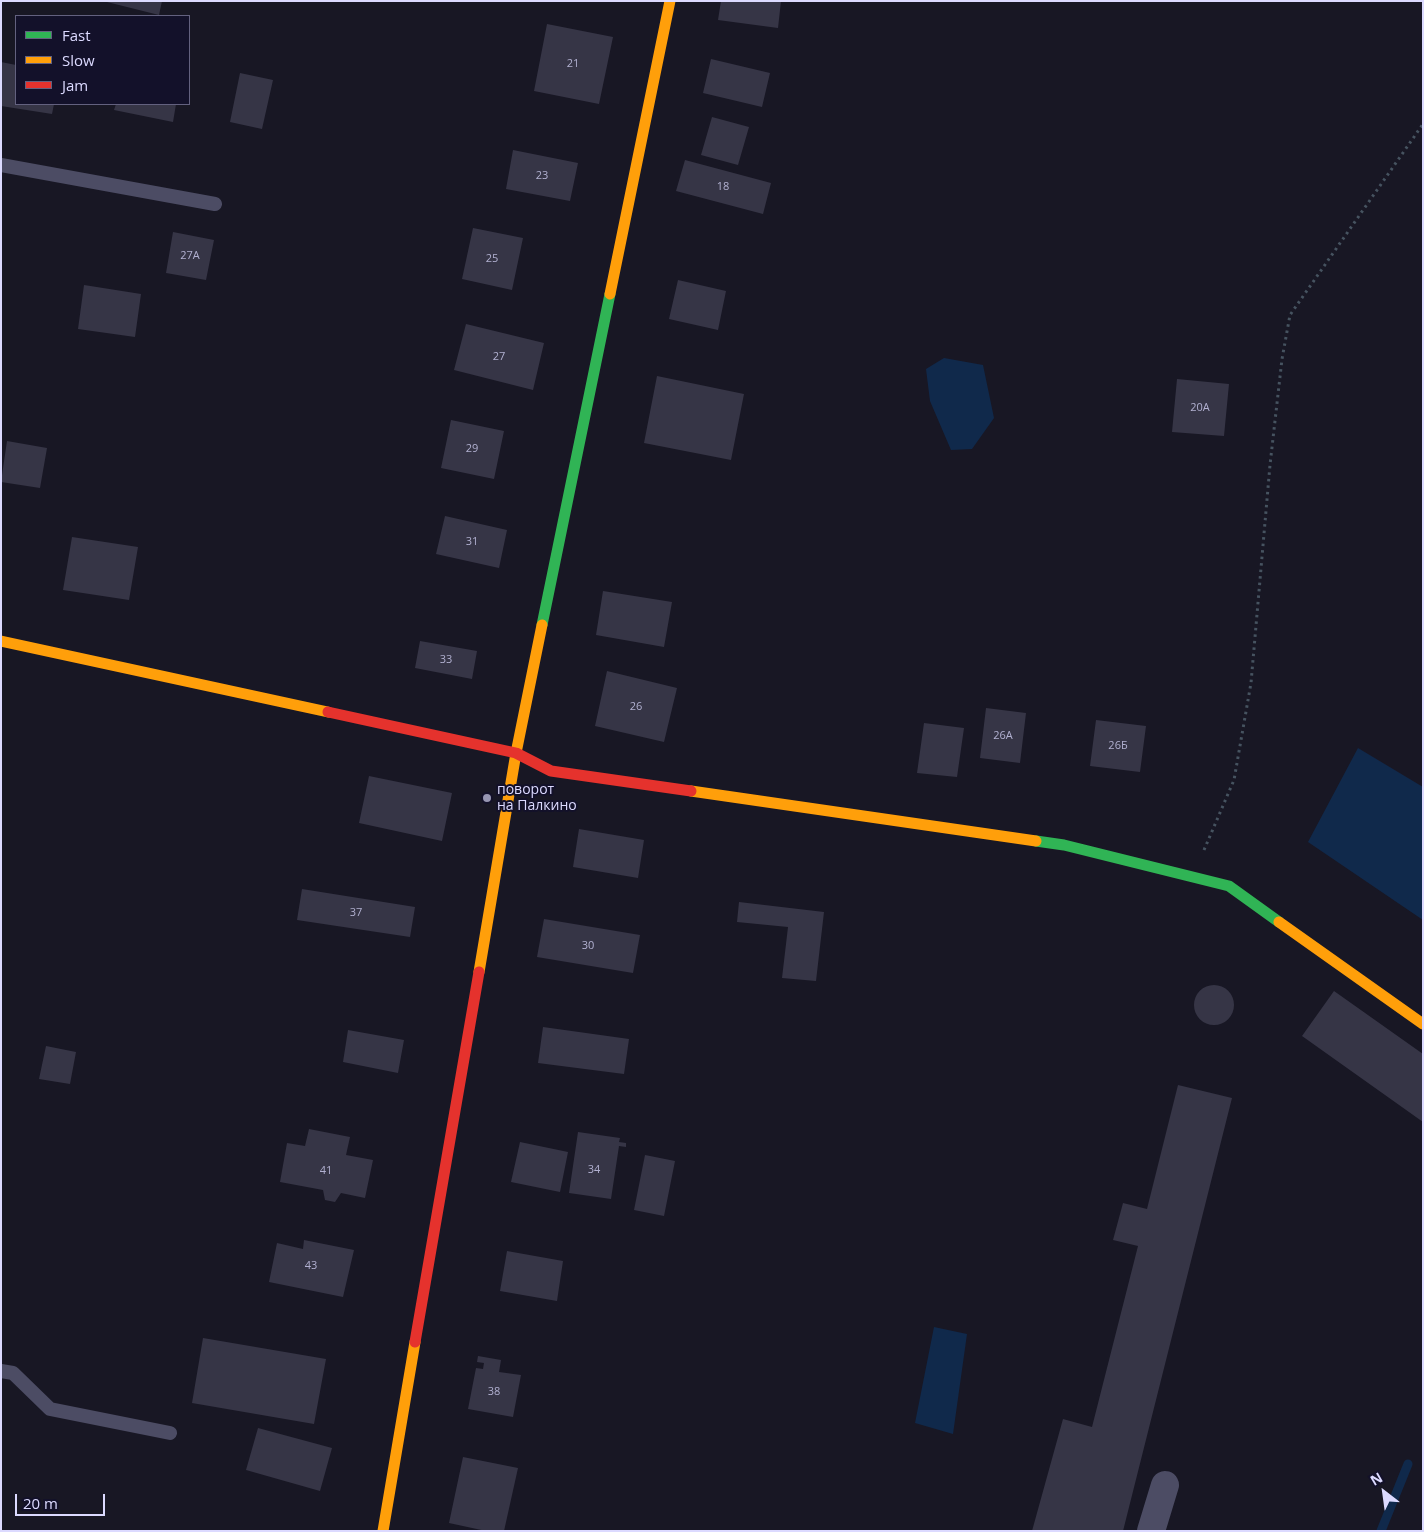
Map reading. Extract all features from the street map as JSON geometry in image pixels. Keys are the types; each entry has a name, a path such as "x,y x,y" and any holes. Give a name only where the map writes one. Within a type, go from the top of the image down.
{"street":[{"path":"383,1531 516,753 670,1"},
{"path":"1,641 516,753 551,772 1064,845 1194,876 1229,886 1423,1024"},
{"path":"1151,1531 1164,1485"}],"lane":[{"path":"1,165 215,204"},
{"path":"1,1371 13,1373 50,1409 170,1433"}],"path":[{"path":"1194,876 1234,780 1251,683 1271,455 1282,359 1290,315 1423,124"}],"water":[{"path":"944,358 983,365 994,418 972,449 951,450 930,401 926,369"},
{"path":"1358,748 1423,787 1423,920 1308,842"},
{"path":"934,1327 967,1334 953,1434 915,1423"}],"building":[{"path":"103,1 162,1 159,15"},
{"path":"721,1 781,1 778,28 718,20"},
{"path":"547,24 613,37 599,104 534,91"},
{"path":"711,59 770,73 762,107 703,93"},
{"path":"1,62 15,65 15,105 54,105 52,114 1,106"},
{"path":"240,73 273,80 262,129 230,122"},
{"path":"116,105 176,105 173,122 114,110"},
{"path":"712,117 749,127 738,165 701,155"},
{"path":"513,150 578,163 570,201 506,189"},
{"path":"685,160 771,183 763,214 676,191"},
{"path":"473,228 523,238 512,290 462,279"},
{"path":"173,232 214,240 206,280 166,273"},
{"path":"678,280 726,291 718,330 669,319"},
{"path":"84,285 141,294 135,337 78,329"},
{"path":"466,324 544,343 533,390 454,370"},
{"path":"657,376 744,394 731,460 644,443"},
{"path":"1177,379 1229,384 1224,436 1172,432"},
{"path":"451,420 504,431 494,479 441,468"},
{"path":"7,441 47,448 40,488 1,482"},
{"path":"445,516 507,530 499,568 436,554"},
{"path":"72,537 138,547 129,600 63,590"},
{"path":"603,591 672,602 664,647 596,635"},
{"path":"420,641 477,651 472,679 415,668"},
{"path":"607,671 677,688 664,742 595,726"},
{"path":"986,708 1026,713 1020,763 980,758"},
{"path":"1096,720 1146,726 1140,772 1090,766"},
{"path":"924,723 964,728 957,777 917,773"},
{"path":"369,776 452,793 442,841 359,823"},
{"path":"579,829 644,840 638,878 573,867"},
{"path":"302,889 415,907 410,937 297,920"},
{"path":"739,902 824,912 816,981 782,978 788,927 737,922"},
{"path":"544,919 640,935 633,973 537,957"},
{"path":"1218,985 1225,988 1231,994 1234,1005 1233,1013 1225,1022 1218,1025 1210,1025 1203,1022 1195,1013 1194,1001 1197,994 1206,986"},
{"path":"1334,991 1423,1054 1423,1122 1302,1036"},
{"path":"543,1027 629,1039 624,1074 538,1063"},
{"path":"348,1030 404,1040 398,1073 343,1062"},
{"path":"46,1046 76,1052 70,1084 39,1079"},
{"path":"1178,1085 1232,1098 1123,1531 1032,1531 1063,1419 1092,1427 1138,1246 1113,1240 1123,1203 1147,1209"},
{"path":"309,1129 350,1137 346,1155 373,1160 365,1198 341,1193 335,1202 325,1200 323,1190 280,1182 287,1143 305,1146"},
{"path":"578,1132 620,1138 619,1142 626,1143 626,1147 619,1146 611,1199 569,1193"},
{"path":"520,1142 568,1152 560,1192 511,1182"},
{"path":"645,1155 675,1161 664,1216 634,1210"},
{"path":"304,1240 354,1250 343,1297 269,1282 277,1243 303,1249"},
{"path":"507,1251 563,1261 557,1301 500,1291"},
{"path":"203,1338 326,1359 314,1424 192,1403"},
{"path":"478,1356 501,1360 499,1372 521,1375 513,1417 468,1409 476,1368 483,1369 484,1363 477,1362"},
{"path":"258,1428 332,1448 320,1491 246,1470"},
{"path":"463,1457 518,1468 504,1531 486,1531 449,1523"}],"waterway":[{"path":"1381,1531 1408,1464"}],"traffic: fast":[{"path":"542,625 610,294"},
{"path":"1036,841 1064,845 1229,886 1279,922"}],"traffic: slow":[{"path":"610,294 670,1"},
{"path":"479,972 516,753 542,625"},
{"path":"1,641 328,712"},
{"path":"691,791 1036,841"},
{"path":"1279,922 1423,1024"},
{"path":"383,1531 415,1342"}],"traffic: jam":[{"path":"328,712 516,753 551,771 691,791"},
{"path":"415,1342 479,972"}],"place":[{"name":"поворот на Палкино","path":"487,798"}]}
